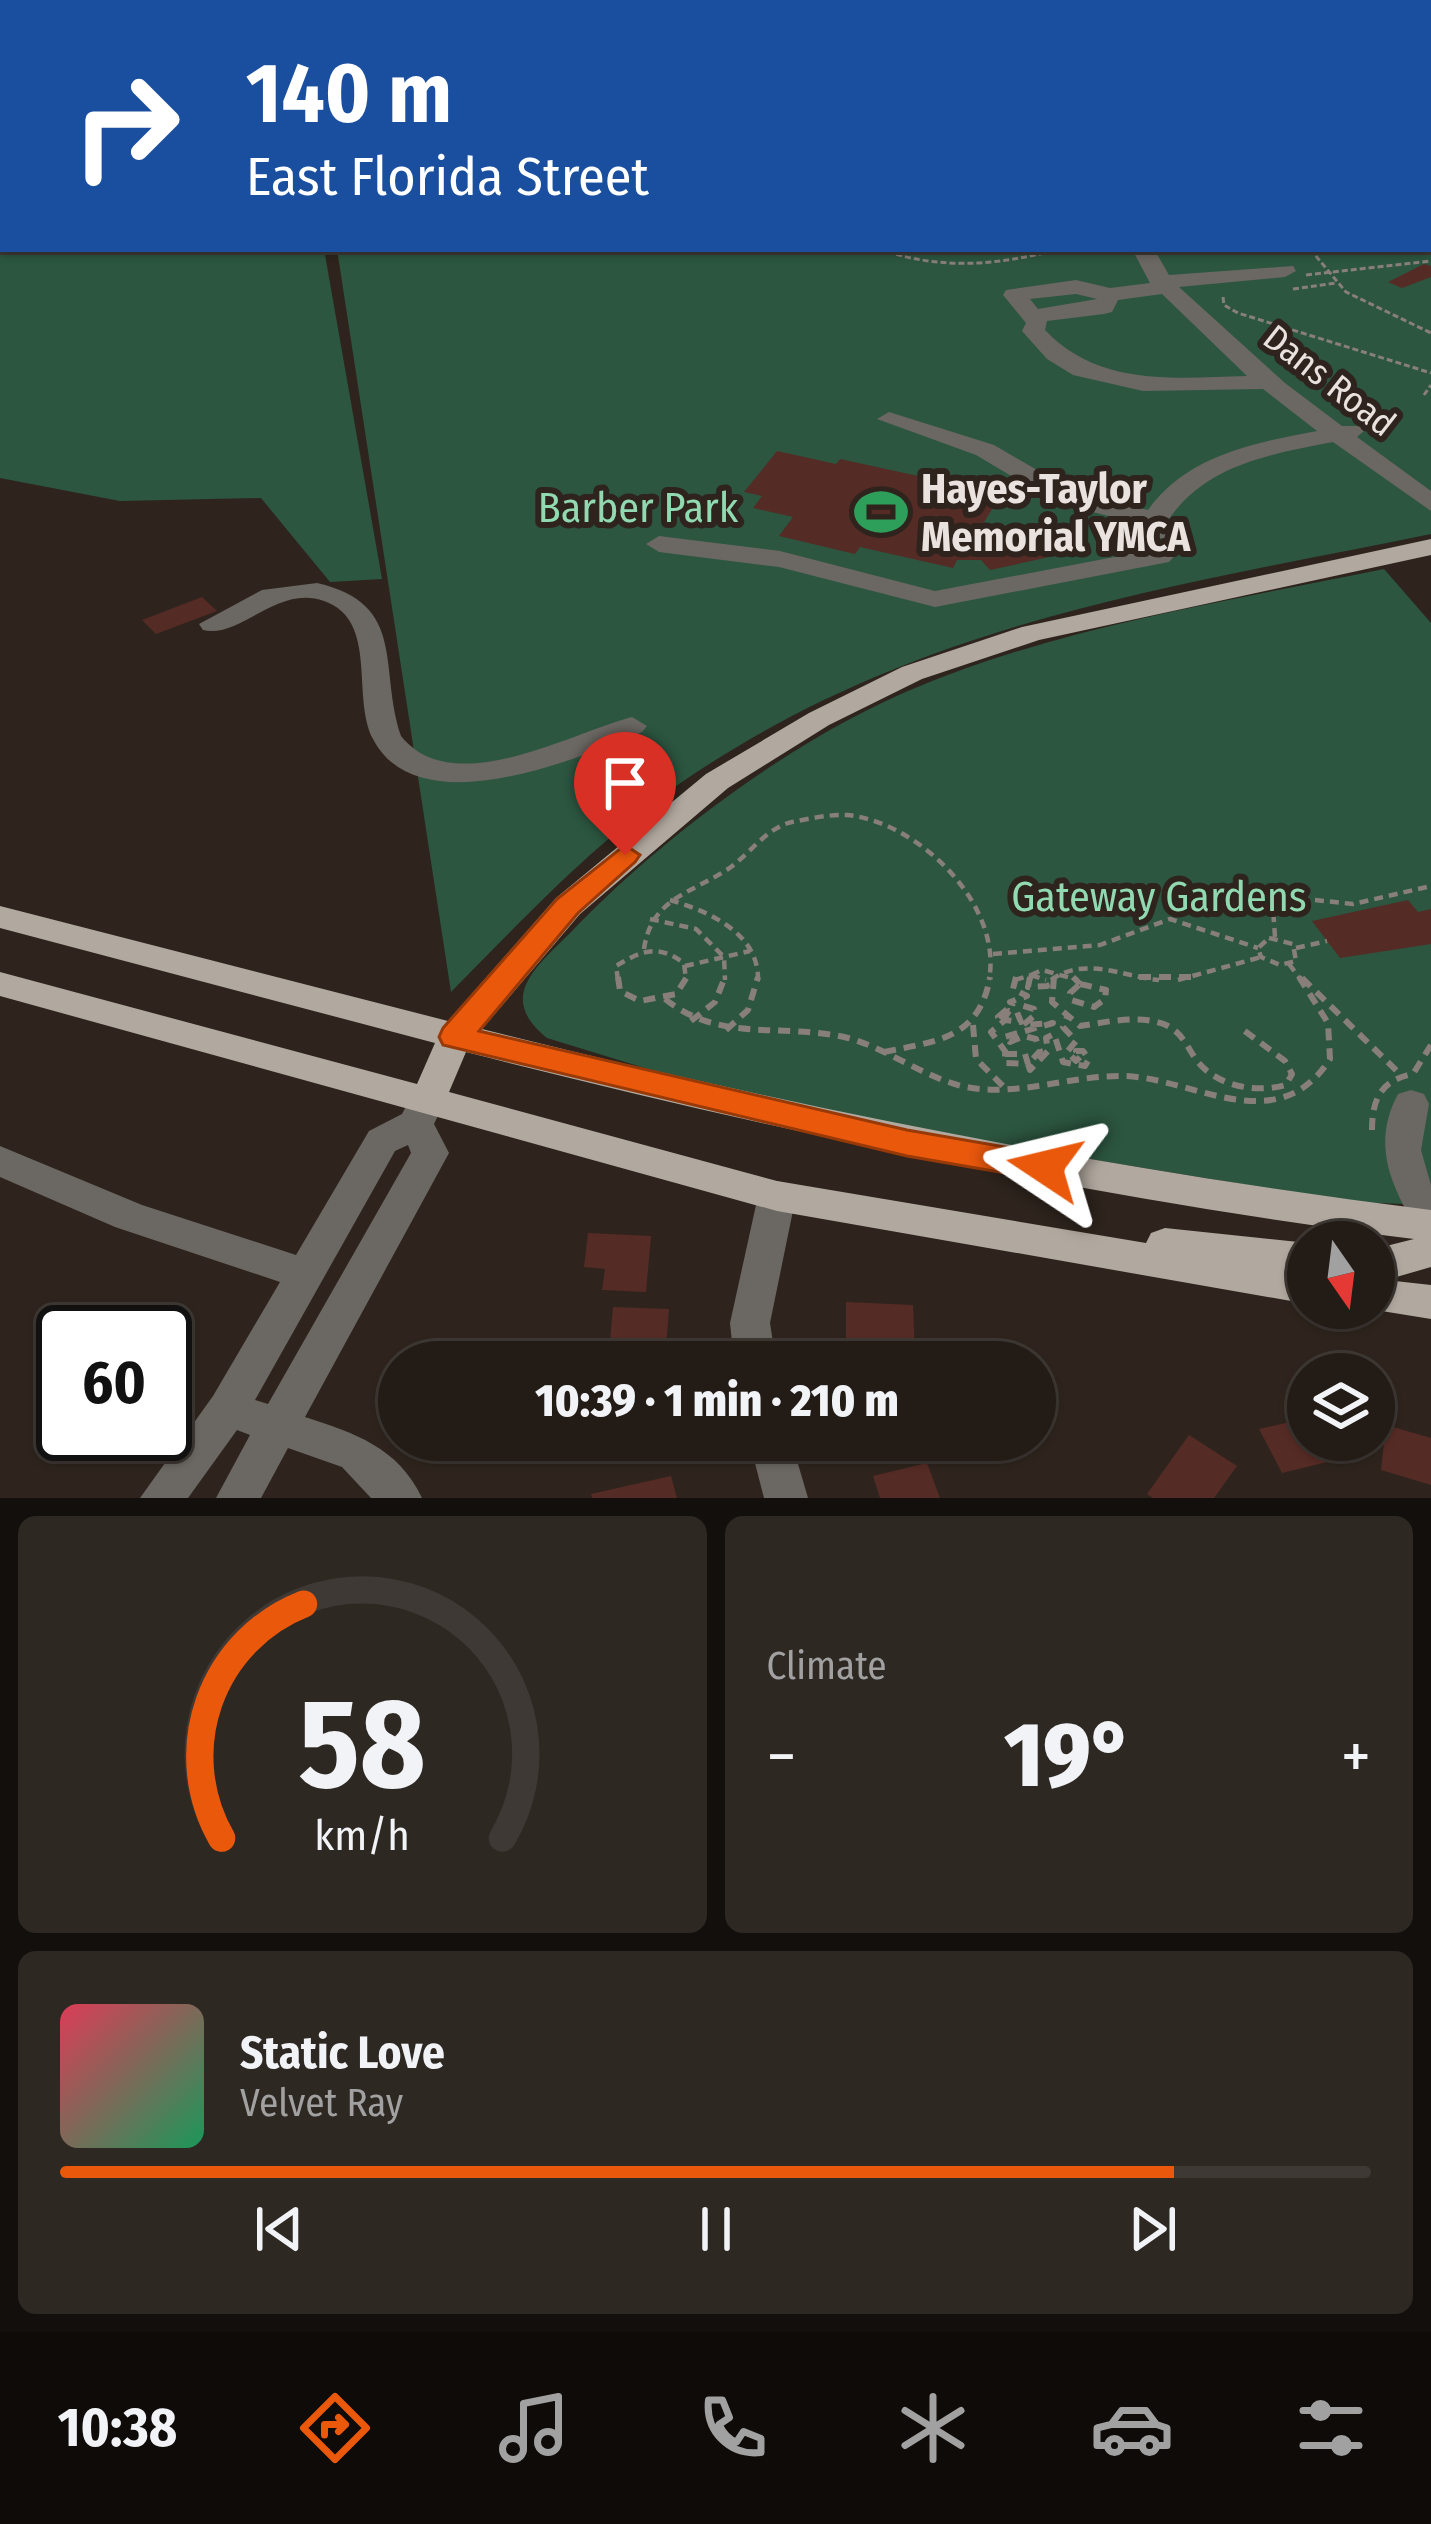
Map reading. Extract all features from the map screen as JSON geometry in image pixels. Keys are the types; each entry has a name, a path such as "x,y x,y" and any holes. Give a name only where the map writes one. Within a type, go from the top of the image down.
{"main road":[{"path":"421,1113 455,1037 568,906 654,829 717,781 856,701 912,673 1032,633 1431,548"},
{"path":"0,916 455,1037 907,1143 1322,1214 1431,1222"},
{"path":"0,984 421,1113 832,1208 1287,1284"},
{"path":"832,1208 914,1204 1186,1248 1287,1257"},
{"path":"1395,1263 1431,1250"},
{"path":"1395,1298 1431,1302"}],"street":[{"name":"Dans Road","path":"1145,252 1194,320 1274,382 1431,480"},
{"path":"1274,382 1116,382 1052,358 1033,331 1037,323 1033,316 1104,307 1110,295 1288,279"},
{"name":"Dans Road","path":"1171,293 1214,316 1431,503"},
{"path":"659,544 780,559 935,599 1172,549 1177,539 1172,530 1153,519 1066,497 985,450 889,419"},
{"path":"1153,519 1184,480 1212,466 1352,431"},
{"path":"213,624 295,589 348,600 364,616 370,635 379,715 388,743 405,760 428,768 502,768 575,749 632,726"},
{"path":"1406,1089 1401,1163 1431,1222"},
{"path":"162,1498 228,1409 382,1141 421,1113 430,1153 238,1498"},
{"path":"0,1161 129,1216 303,1274"},
{"path":"752,1341 750,1323 778,1196"},
{"path":"228,1409 357,1453 400,1498"},
{"path":"776,1461 786,1498"}],"path":[{"path":"885,252 910,262 966,268 1045,252"},
{"path":"1312,252 1336,283 1379,312 1431,333"},
{"path":"1288,279 1431,261"},
{"path":"1288,279 1336,283"},
{"path":"1230,293 1221,301 1238,313 1431,373"},
{"path":"1424,395 1431,385"},
{"path":"644,949 650,919 668,899 734,867 784,824 846,814 882,824 946,866 977,904 993,955 989,998 973,1025 932,1046 883,1052"},
{"path":"1275,938 1273,908 1287,897 1353,904 1431,886"},
{"path":"668,899 722,917 752,950 756,990 745,1013 725,1030"},
{"path":"650,919 696,929 724,957 725,986 712,1006 691,1021"},
{"path":"993,955 1100,945 1170,919 1258,948"},
{"path":"1258,948 1263,940 1275,938 1296,948 1327,941"},
{"path":"1258,948 1261,957"},
{"path":"1291,967 1298,957 1296,948"},
{"path":"644,949 667,951 685,966 683,988 665,999 640,1001 614,983 622,958 644,949"},
{"path":"685,966 752,950"},
{"path":"1242,1029 1286,1061 1292,1074 1286,1085 1268,1092 1220,1078 1200,1063 1176,1029 1142,1017 1080,1026 1054,1008 1048,994 1051,979 1069,966 1099,967 1163,982 1205,979 1261,957 1291,967 1406,1089"},
{"path":"665,999 691,1021 725,1030 811,1031 883,1052 938,1082 1006,1089 1145,1078 1229,1102 1270,1100 1298,1089 1324,1068 1333,1045 1327,1023 1291,967"},
{"path":"1002,1022 1000,1011 1027,996 1012,989 1016,977 1042,970 1060,973 1080,985 1098,984 1106,990 1105,999 1094,1007 1071,1000 1070,993 1080,985"},
{"path":"1012,1004 1036,1012 1021,1022"},
{"path":"1026,1066 1039,1045 1030,1036 1010,1042 1004,1037 1053,1023 1002,1022 991,1032 1012,1067 1026,1066 1042,1063 1046,1038 1054,1034 1064,1062 1078,1068 1089,1063 1083,1051 1076,1051 1079,1060 1069,1058 1066,1048 1076,1041 1063,1027 1067,1017"},
{"path":"973,1025 976,1059 1006,1089"},
{"path":"1005,1054 1028,1051 1022,1039"},
{"path":"1018,1053 1025,1054 1026,1066"}],"green space":[{"name":"Barber Park","path":"0,252 325,252 382,579 330,582 261,498 120,501 0,478"},
{"name":"Barber Park","path":"337,252 1431,252 1431,534 1041,619 857,685 767,729 648,807 560,883 451,992"},
{"name":"Gateway Gardens","path":"1384,569 1431,623 1431,1205 1351,1202 881,1125 726,1093 547,1038 524,1008 527,982 536,969 647,860 732,793 870,709 971,666 1087,632"}],"building":[{"path":"1424,264 1431,266 1431,277 1402,288 1388,282"},
{"name":"Hayes-Taylor Memorial YMCA","path":"777,451 836,464 840,459 1001,494 971,544 1063,525 1086,549 990,570 981,560 957,560 953,568 860,547 855,554 779,536 793,517 753,508 762,496 744,492"},
{"path":"202,597 217,611 156,634 142,620"},
{"path":"1408,900 1418,912 1431,909 1431,944 1340,958 1312,921"},
{"path":"588,1233 651,1236 646,1292 602,1290 605,1269 584,1267"},
{"path":"846,1302 913,1305 914,1341 846,1341"},
{"path":"613,1307 669,1309 667,1341 610,1341"},
{"path":"1287,1423 1287,1461 1331,1461 1282,1473 1259,1429"},
{"path":"1395,1428 1431,1438 1431,1485 1381,1470 1382,1461 1395,1461"},
{"path":"1189,1435 1237,1466 1214,1498 1153,1498 1147,1494"},
{"path":"927,1463 940,1498 880,1498 873,1476"},
{"path":"671,1476 677,1498 592,1498 591,1494"}],"place":[{"name":"Hayes-Taylor Memorial YMCA","path":"881,512"}],"route":[{"path":"625,855 568,906 455,1037 907,1143 1045,1167"}]}
